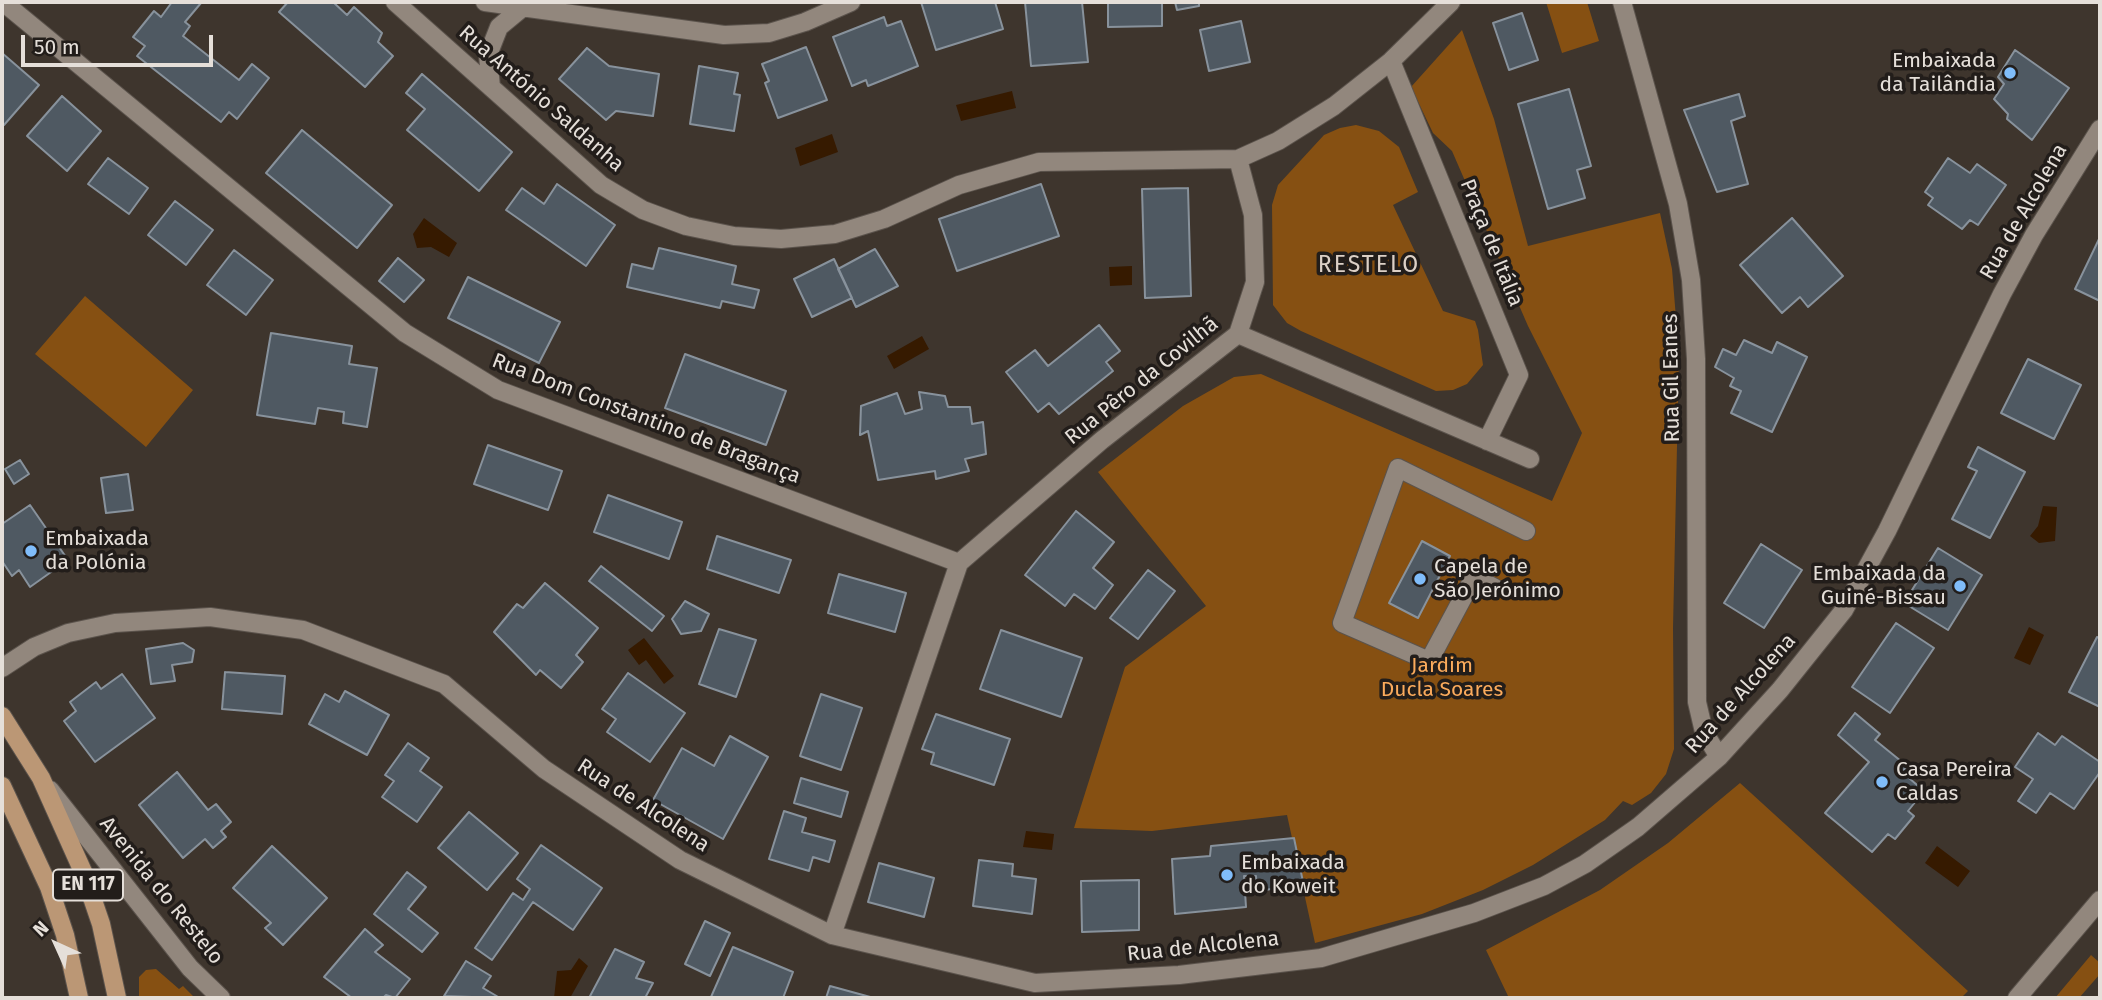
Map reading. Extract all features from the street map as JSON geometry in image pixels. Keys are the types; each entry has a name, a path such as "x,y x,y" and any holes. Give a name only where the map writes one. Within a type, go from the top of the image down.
{"main road":[{"name":"EN 117","path":"2,716 41,778 84,874 101,925 117,998"},
{"path":"2,786 49,887 65,935 79,998"}],"street":[{"name":"Rua Dom Constantino de Bragança","path":"4,2 405,333 498,390 959,563"},
{"name":"Rua António Saldanha","path":"395,2 601,185 643,210 686,226 733,236 781,239 835,234 884,219 959,185 1038,162 1238,159"},
{"path":"485,2 724,34 769,33 805,22 851,2"},
{"path":"1238,159 1278,141 1334,106 1391,61 1451,2"},
{"name":"Rua Gil Eanes","path":"1622,2 1678,204 1691,280 1696,359 1697,702 1704,732 1719,757"},
{"path":"491,87 488,55 499,27 522,8"},
{"name":"Praça de Itália","path":"1391,61 1519,375 1487,441"},
{"name":"Rua de Alcolena","path":"2,668 34,647 68,633 115,622 210,617 303,630 444,684 544,769 680,860 832,934 1035,983 1179,975 1321,958 1474,913 1544,886 1585,864 1638,827 1719,757 1780,690 1844,610 1886,531 2002,294 2034,235 2100,129"},
{"name":"Rua Pêro da Covilhã","path":"959,563 1102,440 1238,334 1255,282 1253,215 1238,159"},
{"path":"1238,334 1530,459"},
{"path":"1495,588 1474,577 1429,661 1342,622 1398,468 1526,531"},
{"path":"832,934 959,563"},
{"name":"Avenida do Restelo","path":"41,778 190,968 220,998"},
{"path":"2017,998 2100,900"}],"green space":[{"path":"1546,2 1587,2 1599,41 1562,53"},
{"name":"Jardim Ducla Soares","path":"1462,30 1494,119 1528,246 1660,213 1672,269 1679,355 1673,628 1674,749 1666,774 1651,793 1632,805 1623,801 1605,820 1533,865 1483,890 1422,914 1315,943 1287,815 1152,831 1074,828 1125,667 1206,606 1098,472 1183,406 1234,377 1261,374 1552,501 1582,433 1528,326 1452,151 1433,133 1411,87"},
{"path":"1356,125 1379,131 1399,147 1418,192 1393,205 1443,311 1475,321 1483,365 1467,384 1453,390 1436,391 1301,331 1287,323 1273,305 1272,205 1278,185 1324,135"},
{"path":"85,296 193,390 146,447 35,354"},
{"path":"1740,783 1968,991 1961,998 1509,998 1486,950 1600,890 1668,843"},
{"path":"2091,955 2100,963 2100,974 2079,998 2055,998"},
{"path":"156,969 179,989 183,986 195,998 139,998 139,977 146,970"}],"shaded area":[{"path":"1012,91 1016,108 961,121 956,105"},
{"path":"832,134 838,152 800,166 795,148"},
{"path":"424,218 457,243 449,257 431,247 417,248 413,234"},
{"path":"1132,266 1132,285 1110,286 1109,267"},
{"path":"922,336 929,349 894,369 887,356"},
{"path":"2043,506 2057,507 2055,541 2039,543 2030,536 2038,526"},
{"path":"2029,627 2044,635 2030,665 2014,658"},
{"path":"644,638 674,676 664,684 646,660 639,665 628,650"},
{"path":"1026,831 1054,834 1052,850 1023,847"},
{"path":"1937,846 1970,871 1958,887 1925,863"},
{"path":"579,958 588,966 570,998 554,998 557,971 571,970"}],"building":[{"path":"172,2 201,3 185,22 190,26 183,36 239,80 252,64 269,78 237,119 229,112 221,122 137,56 145,46 133,37 154,11 161,17"},
{"path":"288,2 333,2 347,15 354,7 382,33 378,42 393,56 365,87 279,12"},
{"path":"921,2 995,2 1003,29 936,50"},
{"path":"1025,2 1082,2 1088,62 1031,66"},
{"path":"1108,2 1162,2 1162,26 1108,27"},
{"path":"1175,2 1199,2 1199,6 1177,10"},
{"path":"1522,13 1538,60 1509,70 1493,23"},
{"path":"884,17 887,26 901,21 918,66 868,86 866,80 852,86 833,37"},
{"path":"1241,21 1250,62 1209,71 1200,30"},
{"path":"806,47 827,100 778,118 765,83 769,81 762,64"},
{"path":"587,48 609,66 659,74 653,116 616,111 606,120 559,79"},
{"path":"2015,50 2069,88 2032,140 2007,119 2008,114 1994,99 2004,84 1998,77"},
{"path":"2,53 39,85 4,125 2,123"},
{"path":"699,66 738,73 734,94 740,95 734,131 690,124"},
{"path":"422,74 512,152 479,191 407,130 425,109 406,93"},
{"path":"1569,89 1591,166 1577,170 1585,198 1548,209 1518,104"},
{"path":"1739,94 1745,116 1731,121 1748,184 1717,192 1684,110"},
{"path":"62,96 101,131 67,171 27,136"},
{"path":"302,130 392,205 357,248 266,173"},
{"path":"108,158 148,188 129,214 88,184"},
{"path":"1948,158 1970,173 1977,164 2006,185 1978,225 1970,220 1962,229 1928,205 1933,198 1925,192"},
{"path":"557,184 615,225 586,266 506,210 522,188 544,204"},
{"path":"1041,184 1059,236 957,271 939,219"},
{"path":"1188,188 1191,296 1145,298 1142,189"},
{"path":"175,201 213,230 186,265 148,235"},
{"path":"1792,218 1843,276 1808,307 1800,297 1782,313 1740,265"},
{"path":"2100,237 2100,301 2075,289"},
{"path":"659,248 736,266 732,284 759,290 754,308 722,301 720,308 627,287 632,264 653,269"},
{"path":"875,249 898,286 856,307 838,269"},
{"path":"234,250 273,280 246,315 207,285"},
{"path":"398,258 424,280 404,302 379,281"},
{"path":"834,259 852,298 812,317 794,279"},
{"path":"468,277 560,322 539,363 448,318"},
{"path":"1099,325 1120,351 1106,362 1113,371 1059,414 1049,403 1038,412 1006,372 1035,350 1048,366"},
{"path":"271,333 352,346 349,364 377,368 367,427 343,423 344,412 318,408 315,424 257,415"},
{"path":"1744,340 1772,353 1777,342 1807,357 1772,432 1731,413 1741,391 1730,386 1734,378 1715,367 1723,349 1736,355"},
{"path":"685,354 786,391 766,445 665,408"},
{"path":"2028,359 2081,385 2054,439 2001,413"},
{"path":"919,392 945,396 948,407 970,407 972,424 983,422 986,454 965,459 969,471 936,479 935,471 878,480 868,431 860,435 861,406 897,393 905,414 922,409"},
{"path":"488,445 562,471 548,510 474,484"},
{"path":"1978,447 2025,472 1990,538 1952,519 1977,471 1968,467"},
{"path":"20,460 29,474 14,484 5,469"},
{"path":"128,474 133,510 106,513 101,478"},
{"path":"608,495 682,522 669,559 594,532"},
{"path":"30,505 68,560 30,587 19,570 12,576 2,561 2,524"},
{"path":"1076,511 1114,542 1093,568 1113,585 1095,609 1074,594 1065,606 1025,575"},
{"path":"717,536 791,560 779,593 707,569"},
{"name":"Capela de São Jerónimo","path":"1422,541 1450,556 1418,618 1389,603"},
{"path":"1761,544 1802,570 1764,628 1724,603"},
{"path":"1938,548 1982,575 1948,630 1904,603"},
{"path":"601,566 664,616 652,631 589,581"},
{"path":"1148,570 1175,591 1138,639 1110,618"},
{"path":"839,574 906,593 895,632 828,613"},
{"path":"545,583 598,628 576,655 583,662 561,688 540,670 536,675 494,632 517,604 523,608"},
{"path":"685,601 709,614 701,631 681,634 672,619"},
{"path":"1896,623 1934,648 1890,713 1852,687"},
{"path":"719,629 756,640 736,697 699,684"},
{"path":"1001,630 1082,658 1061,717 980,689"},
{"path":"2097,637 2100,638 2100,707 2069,692"},
{"path":"183,643 194,650 192,662 172,665 175,681 151,684 146,649"},
{"path":"225,672 285,676 282,714 222,709"},
{"path":"628,673 685,713 650,762 607,732 616,719 602,709"},
{"path":"122,674 155,718 95,762 64,721 76,711 70,702 96,682 101,689"},
{"path":"345,691 389,715 367,755 309,724 325,694 339,702"},
{"path":"821,694 862,708 841,770 800,756"},
{"name":"Casa Pereira Caldas","path":"1855,713 1880,734 1875,740 1907,766 1902,772 1924,791 1908,811 1914,816 1895,839 1888,834 1872,852 1825,813 1869,762 1838,735"},
{"path":"936,714 1010,739 994,785 931,764 934,753 922,749"},
{"path":"2038,733 2055,745 2062,736 2100,762 2100,772 2074,809 2050,793 2036,813 2018,801 2033,779 2015,767"},
{"path":"730,736 768,757 723,839 653,800 682,748 714,766"},
{"path":"408,743 429,758 420,771 442,787 417,822 382,797 394,781 385,775"},
{"path":"177,772 208,810 216,804 231,822 221,831 226,837 213,848 205,839 183,858 139,805"},
{"path":"801,778 848,792 841,817 794,803"},
{"path":"784,811 806,818 802,832 835,841 829,862 813,857 809,871 769,859"},
{"path":"469,812 518,853 487,890 438,848"},
{"path":"1294,838 1303,882 1257,892 1256,876 1244,876 1246,907 1175,914 1172,859 1210,856 1211,846"},
{"path":"541,845 602,888 573,930 533,902 492,960 475,948 513,893 523,900 530,889 517,879"},
{"path":"272,846 327,898 283,945 265,928 271,923 233,888"},
{"path":"979,860 1013,864 1012,876 1036,879 1032,914 973,906"},
{"path":"879,863 934,878 924,917 868,902"},
{"path":"407,872 426,887 408,909 438,933 422,952 374,914"},
{"path":"1139,880 1139,930 1082,932 1081,881"},
{"path":"705,921 730,933 710,976 685,964"},
{"path":"365,929 383,945 375,952 410,979 395,998 386,995 383,998 352,998 324,977"},
{"path":"733,947 793,972 783,998 711,997"},
{"path":"615,949 644,962 636,978 653,983 645,998 589,998"},
{"path":"466,961 491,976 483,988 500,998 444,996"},
{"path":"830,986 874,998 826,998"}],"place":[{"name":"Embaixada da Tailândia","path":"2010,73"},
{"name":"Embaixada da Polónia","path":"31,551"},
{"name":"Capela de São Jerónimo","path":"1420,579"},
{"name":"Embaixada da Guiné-Bissau","path":"1960,586"},
{"name":"Casa Pereira Caldas","path":"1882,782"},
{"name":"Embaixada do Koweit","path":"1227,875"}],"district":[{"name":"RESTELO","path":"1369,266"}]}
